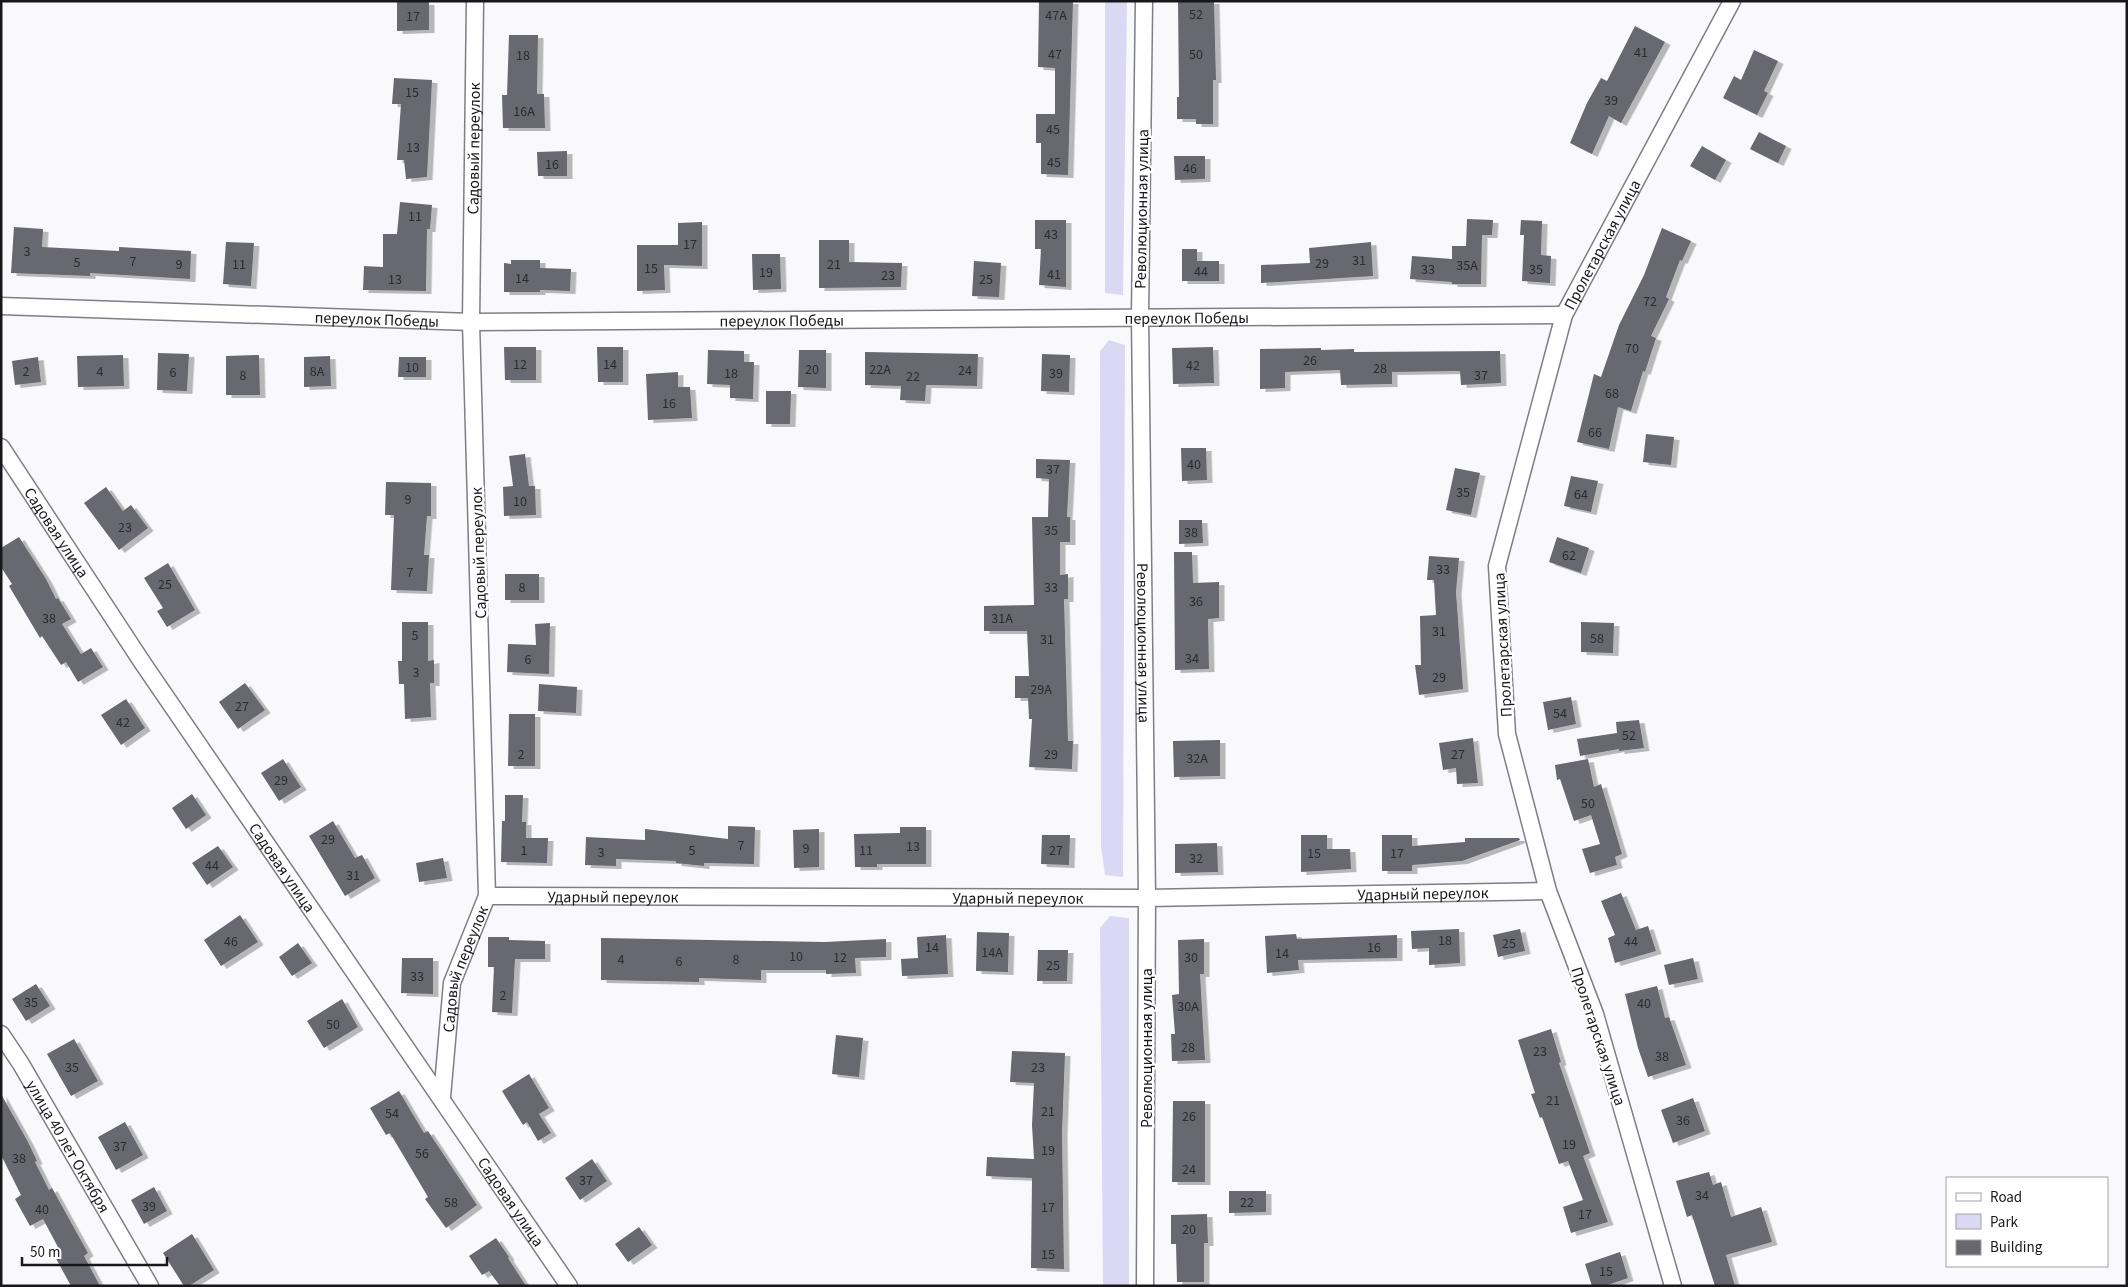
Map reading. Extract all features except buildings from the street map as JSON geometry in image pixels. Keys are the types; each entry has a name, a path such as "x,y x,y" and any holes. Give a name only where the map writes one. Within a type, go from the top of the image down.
{"street":[{"name":"Садовый переулок","path":"442,1097 452,983 487,896 471,322 475,1"},
{"name":"Революционная улица","path":"1144,1 1140,317 1146,898 1145,1286"},
{"name":"Пролетарская улица","path":"1673,1286 1595,1014 1548,891 1507,734 1497,566 1564,315 1732,1"},
{"name":"переулок Победы","path":"1,306 471,322 1564,315"},
{"name":"Садовая улица","path":"1,448 142,662 442,1097 569,1286"},
{"name":"Ударный переулок","path":"487,896 1146,898 1548,891"},
{"name":"улица 40 лет Октября","path":"1,1034 22,1064 150,1286"}],"green space":[{"path":"1105,1 1127,1 1123,295 1105,293"},
{"path":"1109,340 1125,345 1123,877 1105,875 1101,846 1100,351"},
{"path":"1110,916 1129,918 1129,1286 1103,1286 1100,928"}]}
